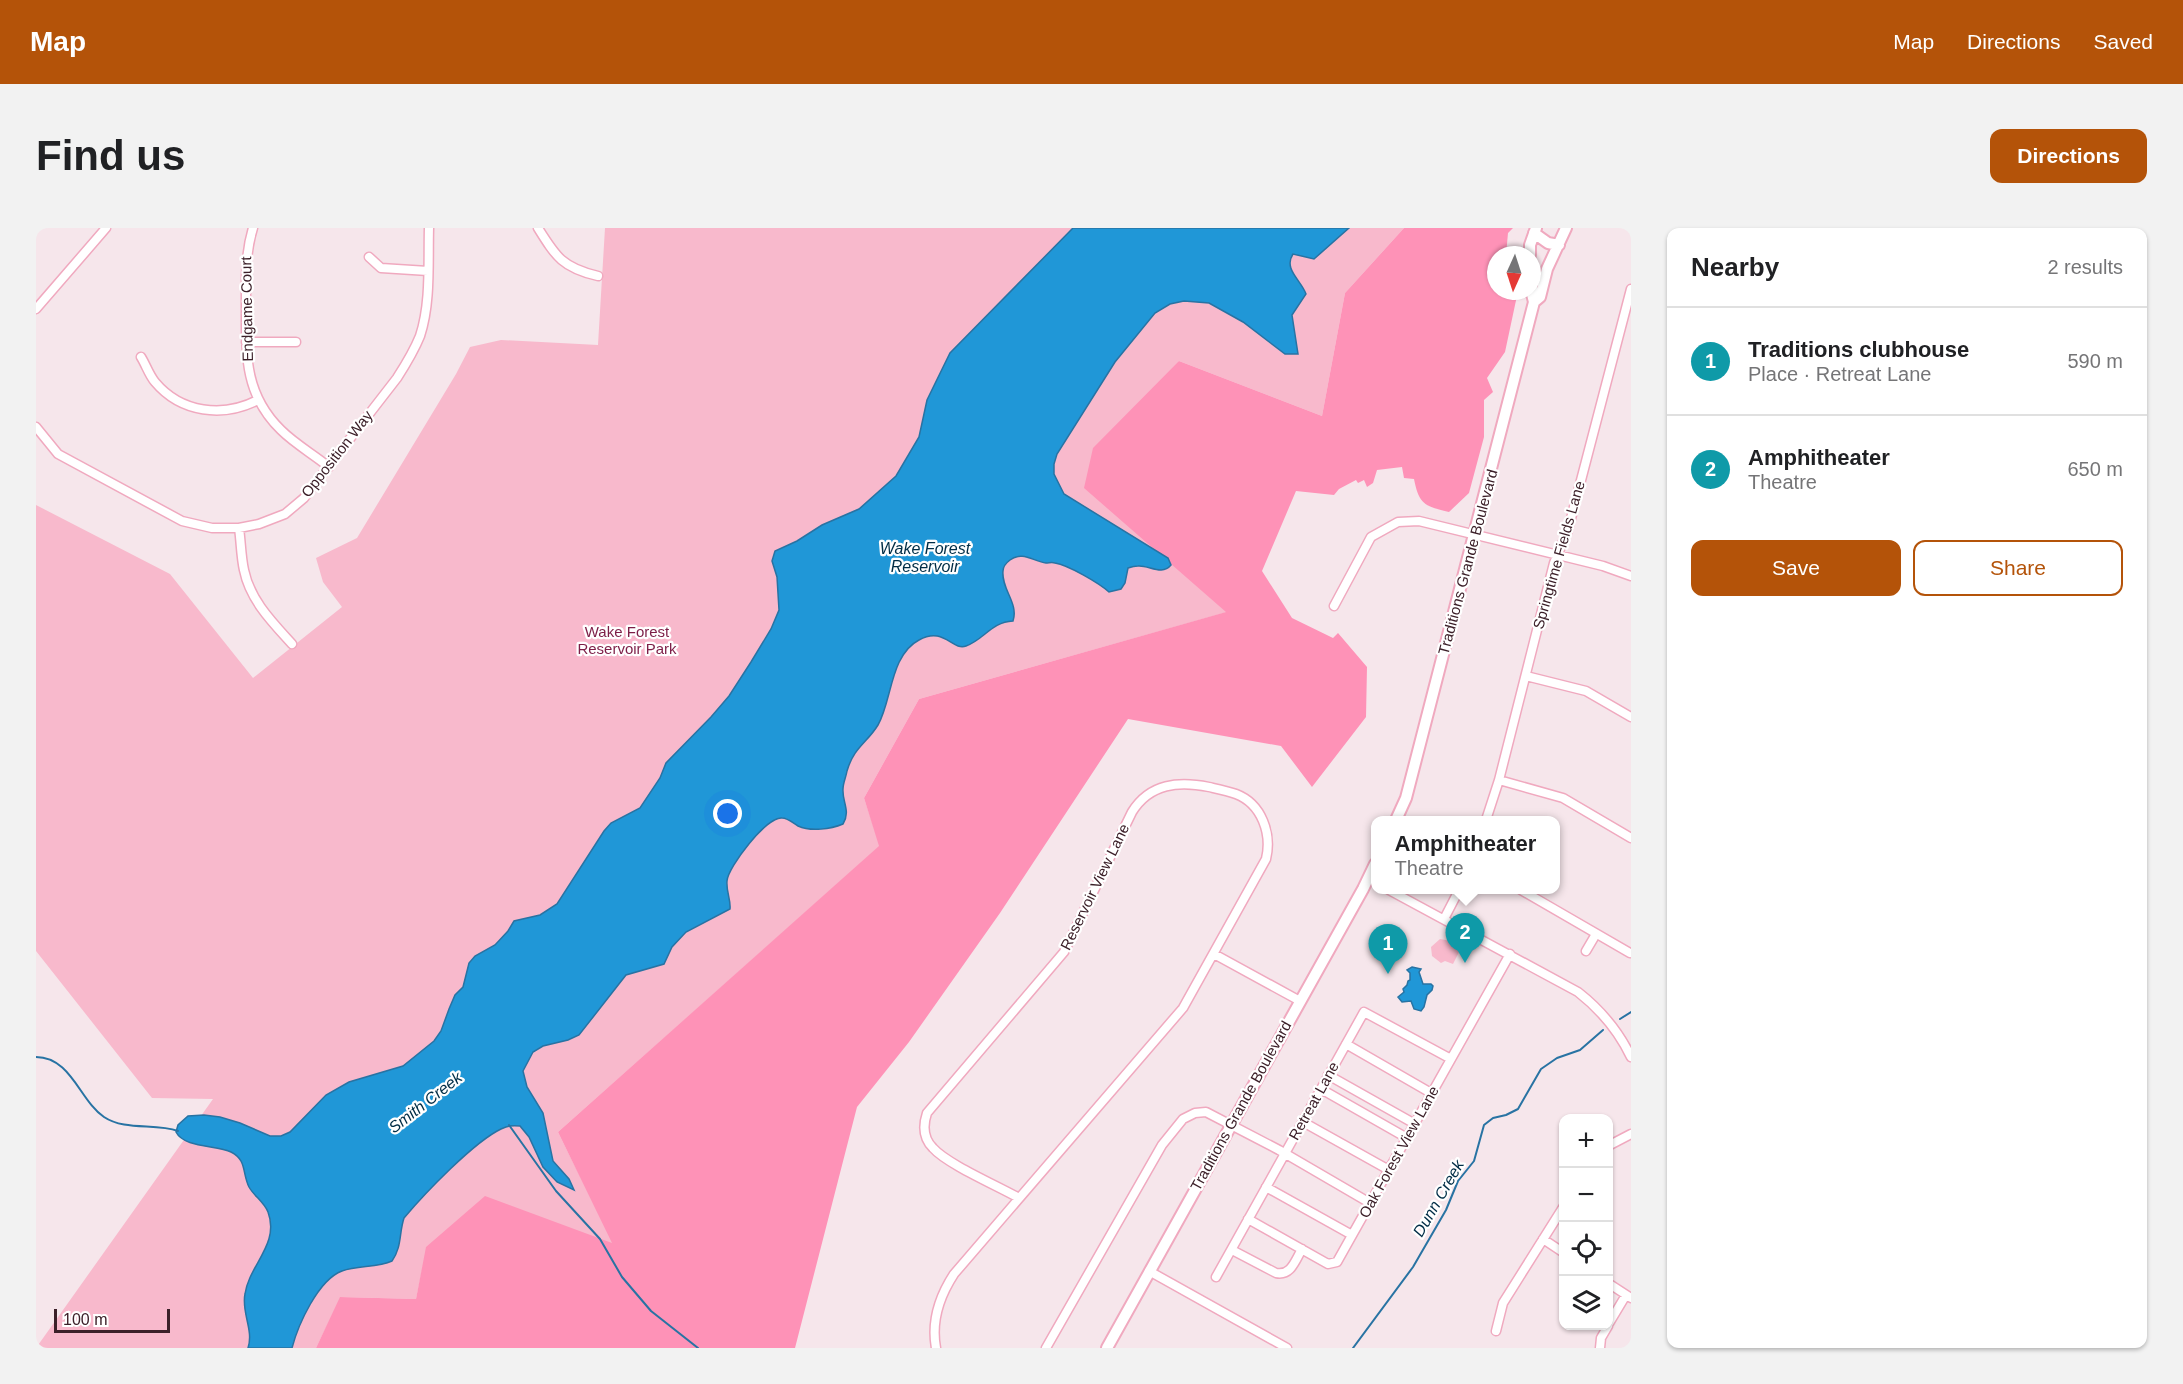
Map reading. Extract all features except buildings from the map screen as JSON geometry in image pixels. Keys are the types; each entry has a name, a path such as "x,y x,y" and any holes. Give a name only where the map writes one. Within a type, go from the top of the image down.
{"main road":[{"name":"Traditions Grande Boulevard","path":"1397,816 1406,798 1534,302 1540,297 1547,269 1566,228"},
{"path":"1530,246 1535,231 1548,243 1559,245"},
{"name":"Traditions Grande Boulevard","path":"1107,1348 1300,1001 1371,880"}],"street":[{"path":"36,309 106,228"},
{"name":"Endgame Court","path":"253,228 247,248 246,342 249,377 258,400 281,430 329,466"},
{"name":"Opposition Way","path":"36,427 58,454 182,520 212,528 239,528 260,524 285,514 304,498 397,378 411,356 420,336 425,316 429,228"},
{"path":"537,228 557,257 578,272 598,276"},
{"path":"369,257 381,268 428,271"},
{"name":"Springtime Fields Lane","path":"1487,816 1499,780 1557,556 1568,530 1630,296"},
{"path":"246,342 296,342"},
{"path":"141,357 154,381 167,393 188,405 202,409 224,410 242,408 258,400"},
{"path":"1334,606 1371,537 1398,522 1419,521 1604,566 1631,576"},
{"path":"239,528 244,571 253,594 266,615 292,644"},
{"path":"1526,676 1586,692 1631,717"},
{"path":"1499,780 1563,798 1631,838"},
{"name":"Reservoir View Lane","path":"936,1348 934,1328 936,1313 945,1287 1183,1008 1266,859 1268,844 1266,828 1251,803 1236,794 1189,784 1164,786 1155,789 1137,805 1074,936 1058,961 949,1084 927,1113 924,1126 925,1135 932,1148 948,1160 1019,1198"},
{"path":"1397,894 1564,983 1599,1009 1625,1044 1631,1057"},
{"path":"1444,919 1457,894"},
{"path":"1528,894 1630,953"},
{"path":"1586,951 1596,934"},
{"path":"1214,954 1300,1001"},
{"name":"Oak Forest View Lane","path":"1248,1219 1328,1264 1337,1262 1510,954"},
{"name":"Retreat Lane","path":"1216,1277 1364,1012 1451,1059"},
{"path":"1346,1044 1431,1093"},
{"path":"1328,1075 1415,1124"},
{"path":"1321,1089 1407,1138"},
{"path":"1046,1348 1162,1145 1183,1119 1195,1113 1206,1112 1231,1124 1370,1203"},
{"path":"1303,1122 1389,1170"},
{"path":"1613,1143 1631,1134"},
{"path":"1266,1187 1352,1235"},
{"path":"1496,1330 1503,1303 1559,1213"},
{"path":"1543,1239 1559,1249"},
{"path":"1232,1250 1281,1274 1291,1269 1302,1249"},
{"path":"1149,1271 1287,1348"},
{"path":"1613,1286 1629,1297 1613,1318"},
{"path":"1599,1348 1600,1338 1605,1330"}],"green space":[{"name":"Wake Forest Reservoir Park","path":"605,228 1404,228 1345,293 1322,416 1179,361 1111,510 1227,612 919,699 864,798 880,846 558,1132 613,1243 427,1247 416,1299 341,1297 316,1348 36,1348 213,1099 152,1098 36,951 36,505 170,574 253,678 342,607 323,582 316,558 357,538 470,347 501,340 598,345"},
{"path":"1440,939 1451,941 1461,948 1453,964 1445,961 1441,963 1432,956 1431,947"}],"shaded area":[{"path":"1404,228 1513,228 1508,233 1507,246 1487,246 1487,300 1516,300 1505,352 1487,378 1493,392 1484,400 1484,437 1469,493 1449,512 1428,506 1418,494 1414,479 1404,478 1402,467 1377,470 1373,483 1367,487 1364,480 1358,483 1356,480 1339,489 1334,495 1296,491 1262,571 1292,618 1333,638 1338,633 1367,667 1366,717 1312,787 1281,746 1128,719 1000,913 909,1042 857,1107 795,1348 316,1348 340,1297 416,1299 426,1247 485,1196 612,1243 558,1132 879,846 864,798 919,699 1226,612 1084,488 1093,448 1179,361 1322,416 1345,293"}],"water":[{"name":"Wake Forest Reservoir","path":"1073,228 1349,228 1314,259 1293,254 1290,259 1291,270 1306,294 1292,315 1298,354 1285,354 1243,322 1209,303 1184,301 1170,304 1155,313 1115,362 1057,454 1054,474 1064,494 1168,558 1171,565 1164,570 1142,566 1128,568 1125,583 1121,589 1109,592 1061,564 1046,563 1023,556 1014,557 1009,561 1005,565 1003,578 1014,608 1013,621 999,624 973,643 961,647 941,637 928,636 909,647 902,656 883,715 878,725 857,751 847,771 843,787 846,815 843,824 809,829 782,818 767,825 741,854 729,874 727,885 730,909 686,932 672,947 664,964 626,975 579,1035 543,1046 533,1052 523,1071 527,1087 543,1113 553,1161 569,1179 574,1190 557,1182 543,1167 529,1137 520,1126 501,1129 464,1156 404,1218 399,1245 392,1261 342,1271 325,1284 310,1304 292,1348 248,1348 250,1334 244,1301 245,1294 270,1234 271,1224 268,1212 249,1187 242,1163 236,1155 225,1150 186,1141 176,1132 178,1125 188,1116 204,1115 240,1123 270,1136 281,1136 290,1132 326,1095 349,1082 403,1066 434,1041 441,1031 455,995 463,987 469,963 475,956 495,945 514,921 540,915 557,904 604,831 611,823 640,808 660,778 666,763 729,696 771,629 779,610 777,577 772,561 775,551 797,541 822,525 859,509 896,476 919,437 927,400 950,353"},
{"path":"1412,967 1421,969 1419,972 1423,984 1433,986 1421,1011 1414,1009 1411,1001 1402,1002 1398,997 1404,992 1403,989 1410,980 1410,973 1407,970"}],"waterway":[{"name":"Dunn Creek","path":"1620,1019 1631,1012"},
{"name":"Dunn Creek","path":"1353,1348 1413,1267 1446,1210 1458,1181 1474,1161 1484,1125 1493,1118 1518,1109 1541,1069 1557,1058 1580,1050 1603,1030"},
{"path":"36,1057 58,1064 104,1117 121,1124 178,1131"},
{"path":"509,1125 556,1191 600,1239 622,1277 651,1311 698,1348"}],"place":[{"name":"Amphitheater","path":"1465,963"},
{"name":"Traditions clubhouse","path":"1388,974"}],"water label":[{"name":"Smith Creek","path":"425,1102"}]}
